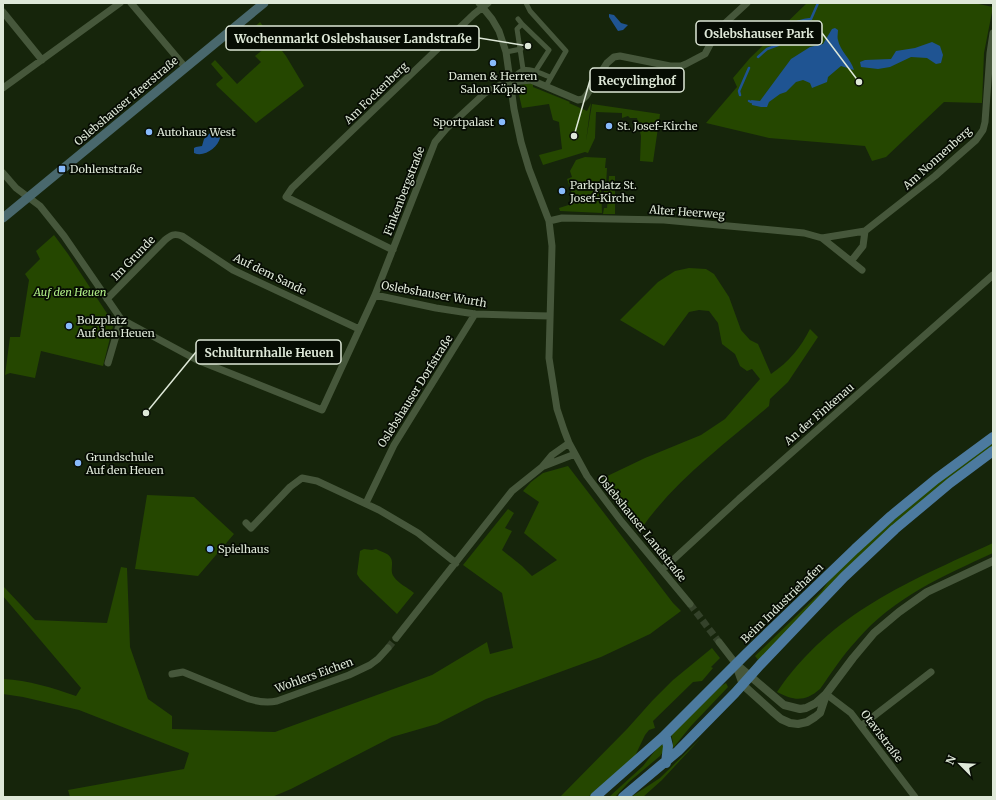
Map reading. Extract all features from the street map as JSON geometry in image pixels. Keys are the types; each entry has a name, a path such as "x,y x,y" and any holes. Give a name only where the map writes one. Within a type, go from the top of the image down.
{"main road":[{"name":"Oslebshauser Heerstraße","path":"3,218 264,3"},
{"name":"Beim Industriehafen","path":"596,797 663,737 736,664 891,516 936,479 993,437"},
{"path":"623,797 666,763 743,685 764,660 844,577 895,529 950,483 993,451"},
{"path":"663,737 666,738 668,746 666,763"}],"street":[{"path":"3,88 120,3"},
{"path":"131,3 185,67"},
{"path":"526,3 530,11 566,51 546,86"},
{"name":"Finkenbergstraße","path":"375,295 435,142 446,129 485,93 500,85 510,82 531,80 578,100 583,99 586,96 607,63 614,57 620,56 670,66 681,66 705,54 722,26 747,3"},
{"name":"Oslebshauser Landstraße","path":"484,4 499,31 506,52 519,132 529,169 549,221 552,246 549,358 557,409 569,443 587,476 620,521 690,604"},
{"name":"Am Fockenberg","path":"393,250 286,197 292,188 484,4"},
{"path":"3,12 42,60"},
{"path":"523,69 517,29 520,22 549,50 535,72"},
{"name":"Am Nonnenberg","path":"865,231 935,176 980,135 986,116 990,53 993,33"},
{"path":"506,52 521,49"},
{"path":"510,82 516,73 523,69 529,69 550,78"},
{"path":"3,172 16,188 40,206 73,247 121,319 108,363"},
{"name":"Alter Heerweg","path":"549,221 562,218 664,220 804,233 822,238 852,260 855,265 862,270"},
{"path":"852,260 862,246 865,231"},
{"name":"Alter Heerweg","path":"822,238 865,231"},
{"name":"Im Grunde","path":"107,299 171,235 176,234"},
{"name":"Auf dem Sande","path":"176,234 182,236 233,270 359,329"},
{"name":"An der Finkenau","path":"662,570 738,499 993,275"},
{"name":"Oslebshauser Wurth","path":"121,319 197,360 322,410 375,295 436,308 475,314 550,316"},
{"name":"Oslebshauser Dorfstraße","path":"366,503 394,444 475,314"},
{"path":"396,638 456,564 512,491 542,467 552,455 569,443"},
{"path":"542,467 574,454"},
{"path":"246,522 251,528 290,487 302,478 317,481 366,503 418,533 456,564"},
{"path":"719,642 736,664 778,701 791,708 806,708 816,703 826,694 852,658 874,633 899,612 927,592 993,561"},
{"name":"Wohlers Eichen","path":"172,674 183,672 249,699 258,702 269,702 277,701 349,675 370,665 388,648"},
{"path":"736,664 743,685 781,719 790,723 798,724 807,722 820,713 826,694"},
{"path":"861,726 931,672"},
{"name":"Otavistraße","path":"826,694 850,713 915,797"}],"green space":[{"path":"807,3 974,3 993,7 984,53 982,103 944,102 886,157 872,161 865,146 769,138 706,123 737,87 733,78 750,58"},
{"path":"260,22 286,56 304,86 256,123 217,86 216,84 223,78 211,64 215,60 237,84 261,62 255,56 265,48 251,30"},
{"path":"529,83 533,84 533,87 570,102 569,103 587,111 591,103 586,141 592,104 660,114 653,162 640,161 641,136 637,118 630,118 628,116 622,118 622,113 596,112 595,138 588,153 585,152 543,165 539,155 562,149 559,122 553,120 549,104 522,108 517,86"},
{"path":"585,157 606,158 606,185 601,186 602,213 560,211 559,208 575,203 567,179 572,177 570,171 576,160"},
{"path":"609,176 615,176 615,214 603,214 604,208 607,208 608,198 604,197 604,191 608,191"},
{"name":"Auf den Heuen","path":"54,235 112,321 113,326 103,366 41,351 35,378 10,373 5,375 10,337 20,337 29,280 25,274 40,259 36,251"},
{"path":"689,268 706,269 714,274 729,297 741,330 750,340 758,344 771,374 794,354 810,329 818,337 788,382 770,399 769,406 701,463 669,494 641,529 599,480 645,458 701,435 725,419 760,379 752,369 747,371 740,366 735,354 722,344 718,323 709,311 699,310 689,312 664,346 620,320 658,282 675,271"},
{"path":"993,442 993,446 758,660 755,656 821,592 833,575 936,484"},
{"path":"568,466 673,603 681,611 650,634 601,657 486,699 437,724 392,737 291,789 272,797 70,797 68,790 184,769 189,753 79,710 3,694 3,679 49,687 76,696 81,688 3,596 3,586 35,620 107,623 121,567 127,568 130,647 148,699 172,716 172,729 275,732 432,675 487,642 490,654 513,648 502,593 463,565 508,509 514,513 505,528 512,531 502,550 532,576 557,560 524,533 539,502 523,491 531,482 543,473"},
{"path":"147,495 194,497 234,534 198,576 135,569"},
{"path":"993,543 993,553 920,589 903,600 871,625 852,646 820,689 815,693 799,699 777,692 799,664 822,640 847,620 902,586"},
{"path":"364,549 376,549 387,554 392,562 392,574 394,577 414,593 397,614 360,579 357,574 360,551"},
{"path":"712,648 720,658 711,667 713,668 702,681 693,682 653,721 655,728 649,730 645,735 635,756 588,797 560,797 673,680"},
{"path":"726,683 728,687 691,726 673,748 671,734"},
{"path":"701,738 662,780 643,797 631,797 660,778"},
{"path":"663,744 663,752 660,756 629,782 615,797 609,797 643,766 658,747"}],"water":[{"path":"609,14 614,15 621,23 628,25 623,30 618,31 609,17"},
{"path":"835,28 838,30 839,44 851,62 854,70 841,66 828,77 827,82 812,88 810,83 803,80 796,82 786,92 780,94 769,102 767,107 752,105 751,100 760,101 791,59 810,47 823,44 832,29"},
{"path":"932,42 940,46 943,55 941,63 936,64 927,58 911,57 890,67 878,69 861,67 860,62 865,60 891,59 896,51 915,48"},
{"path":"210,133 217,135 220,138 214,148 202,154 194,153 194,148 202,146 204,139"}],"waterway":[{"path":"758,57 767,49 778,45 790,26 803,20 811,19 818,3"},
{"path":"740,95 739,91 749,68"}],"tunnel":[{"path":"690,604 719,642"},
{"path":"388,648 396,638"}],"place":[{"name":"Wochenmarkt Oslebshauser Landstraße","path":"528,46"},
{"name":"Damen & Herren Salon Köpke","path":"493,63"},
{"name":"Oslebshauser Park","path":"859,82"},
{"name":"Sportpalast","path":"502,122"},
{"name":"St. Josef-Kirche","path":"609,126"},
{"name":"Autohaus West","path":"149,132"},
{"name":"Recyclinghof","path":"574,136"},
{"name":"Dohlenstraße","path":"62,169"},
{"name":"Parkplatz St. Josef-Kirche","path":"562,191"},
{"name":"Bolzplatz Auf den Heuen","path":"69,326"},
{"name":"Schulturnhalle Heuen","path":"146,413"},
{"name":"Grundschule Auf den Heuen","path":"78,463"},
{"name":"Spielhaus","path":"210,549"}]}
